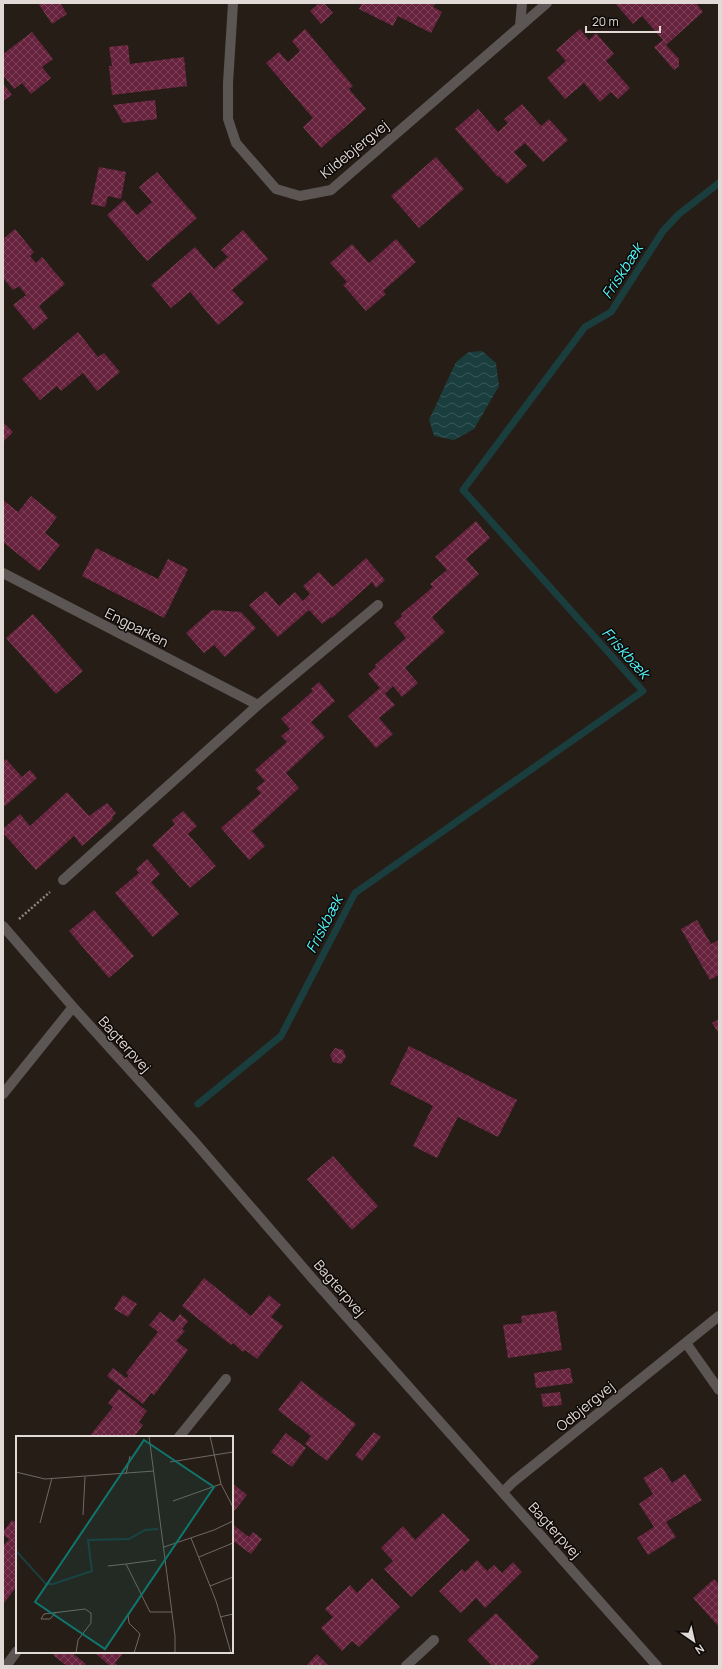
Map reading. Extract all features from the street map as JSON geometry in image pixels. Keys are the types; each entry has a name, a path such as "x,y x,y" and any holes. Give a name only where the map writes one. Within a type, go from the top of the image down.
{"street":[{"name":"Kildebjergvej","path":"233,3 228,83 228,119 236,143 276,190 300,196 331,190 547,3"},
{"path":"520,26 522,3"},
{"name":"Engparken","path":"3,574 258,705"},
{"path":"63,880 258,705 378,605"},
{"name":"Bagterpvej","path":"5,928 73,1007 193,1140 322,1289 657,1666"},
{"path":"3,1094 73,1007"},
{"name":"Odbjergvej","path":"503,1492 513,1482 719,1316"},
{"path":"686,1343 719,1390"},
{"path":"181,1436 226,1379"},
{"path":"406,1666 434,1640"},
{"path":"6,1666 16,1652"}],"path":[{"path":"5,928 63,880"}],"water":[{"path":"482,351 496,363 499,386 474,429 454,440 434,436 429,420 456,362 469,352"}],"building":[{"path":"38,3 60,3 67,14 52,24"},
{"path":"319,3 324,3 333,13 321,24 310,11"},
{"path":"362,3 436,3 433,7 442,12 431,33 398,16 393,26 359,9"},
{"path":"615,3 696,3 703,12 666,45 679,59 679,66 674,70 654,47 663,40 642,16 633,24"},
{"path":"305,29 353,86 349,89 366,109 321,148 303,127 313,118 266,63 279,52 288,62 300,51 292,41"},
{"path":"580,29 589,40 596,33 614,54 606,61 630,88 618,99 611,92 600,102 584,83 565,99 547,78 566,61 556,50"},
{"path":"32,32 53,59 42,67 51,78 31,94 22,83 14,89 3,75 3,54"},
{"path":"128,45 130,64 184,57 187,86 112,95 109,66 112,66 109,47"},
{"path":"3,83 12,95 3,101"},
{"path":"155,100 157,119 123,123 113,105"},
{"path":"522,104 541,126 549,119 568,140 543,162 525,143 514,152 527,166 507,184 499,176 498,177 455,129 478,109 498,132 508,123 504,119"},
{"path":"436,157 464,189 419,228 391,196"},
{"path":"99,167 126,172 121,199 108,196 105,207 91,204"},
{"path":"157,172 197,218 147,261 107,215 124,200 137,215 152,202 139,187"},
{"path":"15,229 34,252 30,256 36,263 42,257 65,284 39,306 48,318 34,330 13,305 26,295 19,286 13,290 3,278 3,239"},
{"path":"243,230 268,259 232,290 244,303 218,325 190,292 171,308 151,285 195,247 214,269 228,257 221,250"},
{"path":"396,239 416,262 383,291 386,294 366,311 343,285 347,282 330,263 352,244 369,263"},
{"path":"78,332 98,357 104,353 120,372 97,391 83,373 61,391 57,386 40,400 22,379"},
{"path":"3,422 13,432 3,442"},
{"path":"31,496 57,517 45,533 60,545 39,571 3,542 3,500 18,512"},
{"path":"476,521 490,538 466,559 479,574 432,617 445,632 405,668 418,683 402,697 393,686 385,694 395,705 379,718 393,734 376,748 348,716 380,688 368,674 376,667 375,665 406,638 394,623 402,616 401,614 433,587 430,584 447,570 435,557"},
{"path":"96,548 158,579 168,559 188,569 164,618 82,576"},
{"path":"366,558 385,580 376,588 372,582 332,618 331,617 322,624 309,610 278,637 249,605 266,591 279,606 295,592 303,601 310,594 303,586 319,572 333,587"},
{"path":"212,610 241,612 256,628 225,657 214,645 204,653 186,633"},
{"path":"33,614 83,671 56,694 6,638"},
{"path":"319,682 335,701 311,722 325,737 286,773 299,788 252,831 265,846 249,860 221,828 261,793 256,788 265,781 255,770 287,742 281,736 290,729 281,719 313,691 311,689"},
{"path":"6,759 22,777 30,770 37,778 5,806 3,803 3,761"},
{"path":"67,792 89,816 107,803 116,813 112,817 113,819 82,846 74,836 36,870 3,833 3,829 20,814 30,826"},
{"path":"183,811 197,826 188,834 216,866 190,888 152,845 175,824 172,820"},
{"path":"147,859 160,874 151,882 179,914 153,937 115,893 139,873 136,869"},
{"path":"94,910 134,956 109,978 69,931"},
{"path":"697,920 711,944 719,940 719,975 710,980 681,929"},
{"path":"719,1019 719,1031 718,1032 712,1023"},
{"path":"409,1046 517,1100 498,1137 458,1117 437,1158 413,1146 433,1106 390,1084"},
{"path":"335,1048 343,1050 346,1057 341,1064 333,1062 330,1055"},
{"path":"333,1156 378,1206 352,1230 307,1179"},
{"path":"204,1278 251,1316 269,1295 281,1305 271,1317 283,1326 257,1359 245,1350 243,1352 233,1343 231,1345 182,1306"},
{"path":"123,1295 137,1304 128,1317 114,1309"},
{"path":"556,1311 562,1350 508,1358 503,1325 522,1323 521,1316"},
{"path":"160,1312 174,1322 180,1314 188,1321 182,1329 185,1331 176,1341 188,1350 154,1395 151,1393 143,1404 107,1376 113,1368 126,1378 129,1376 126,1373 158,1332 149,1325"},
{"path":"570,1368 573,1383 536,1388 534,1373"},
{"path":"301,1381 356,1424 327,1461 305,1444 311,1436 278,1410"},
{"path":"119,1389 147,1411 139,1422 143,1425 135,1436 90,1436 113,1407 108,1403"},
{"path":"560,1392 562,1405 543,1407 541,1394"},
{"path":"374,1432 381,1437 362,1461 355,1455"},
{"path":"286,1433 306,1448 292,1467 271,1452"},
{"path":"662,1467 672,1483 685,1474 702,1500 666,1522 676,1537 648,1555 637,1538 654,1527 639,1504 653,1494 643,1478"},
{"path":"233,1484 247,1495 233,1513"},
{"path":"443,1513 470,1540 411,1597 384,1569 393,1561 381,1548 403,1526 415,1540"},
{"path":"12,1520 16,1523 16,1587 4,1603 3,1546 9,1539 3,1535 3,1532"},
{"path":"233,1525 249,1537 253,1532 262,1539 251,1554 233,1541"},
{"path":"477,1560 487,1571 494,1565 502,1573 513,1562 522,1572 485,1608 476,1598 461,1613 439,1591 462,1569 465,1572"},
{"path":"372,1578 400,1607 359,1647 352,1641 342,1651 321,1628 333,1617 325,1609 350,1585 357,1593"},
{"path":"714,1579 719,1584 719,1627 693,1598"},
{"path":"496,1613 539,1657 530,1666 492,1666 467,1640"},
{"path":"55,1653 72,1653 86,1664 84,1666 67,1666 53,1655"},
{"path":"95,1653 123,1653 115,1663 119,1666 110,1666"},
{"path":"317,1654 329,1666 306,1666"}],"waterway":[{"name":"Friskbæk","path":"198,1104 281,1036 355,893 643,691 463,490 585,327 611,312 663,231 679,214 719,183"}]}
